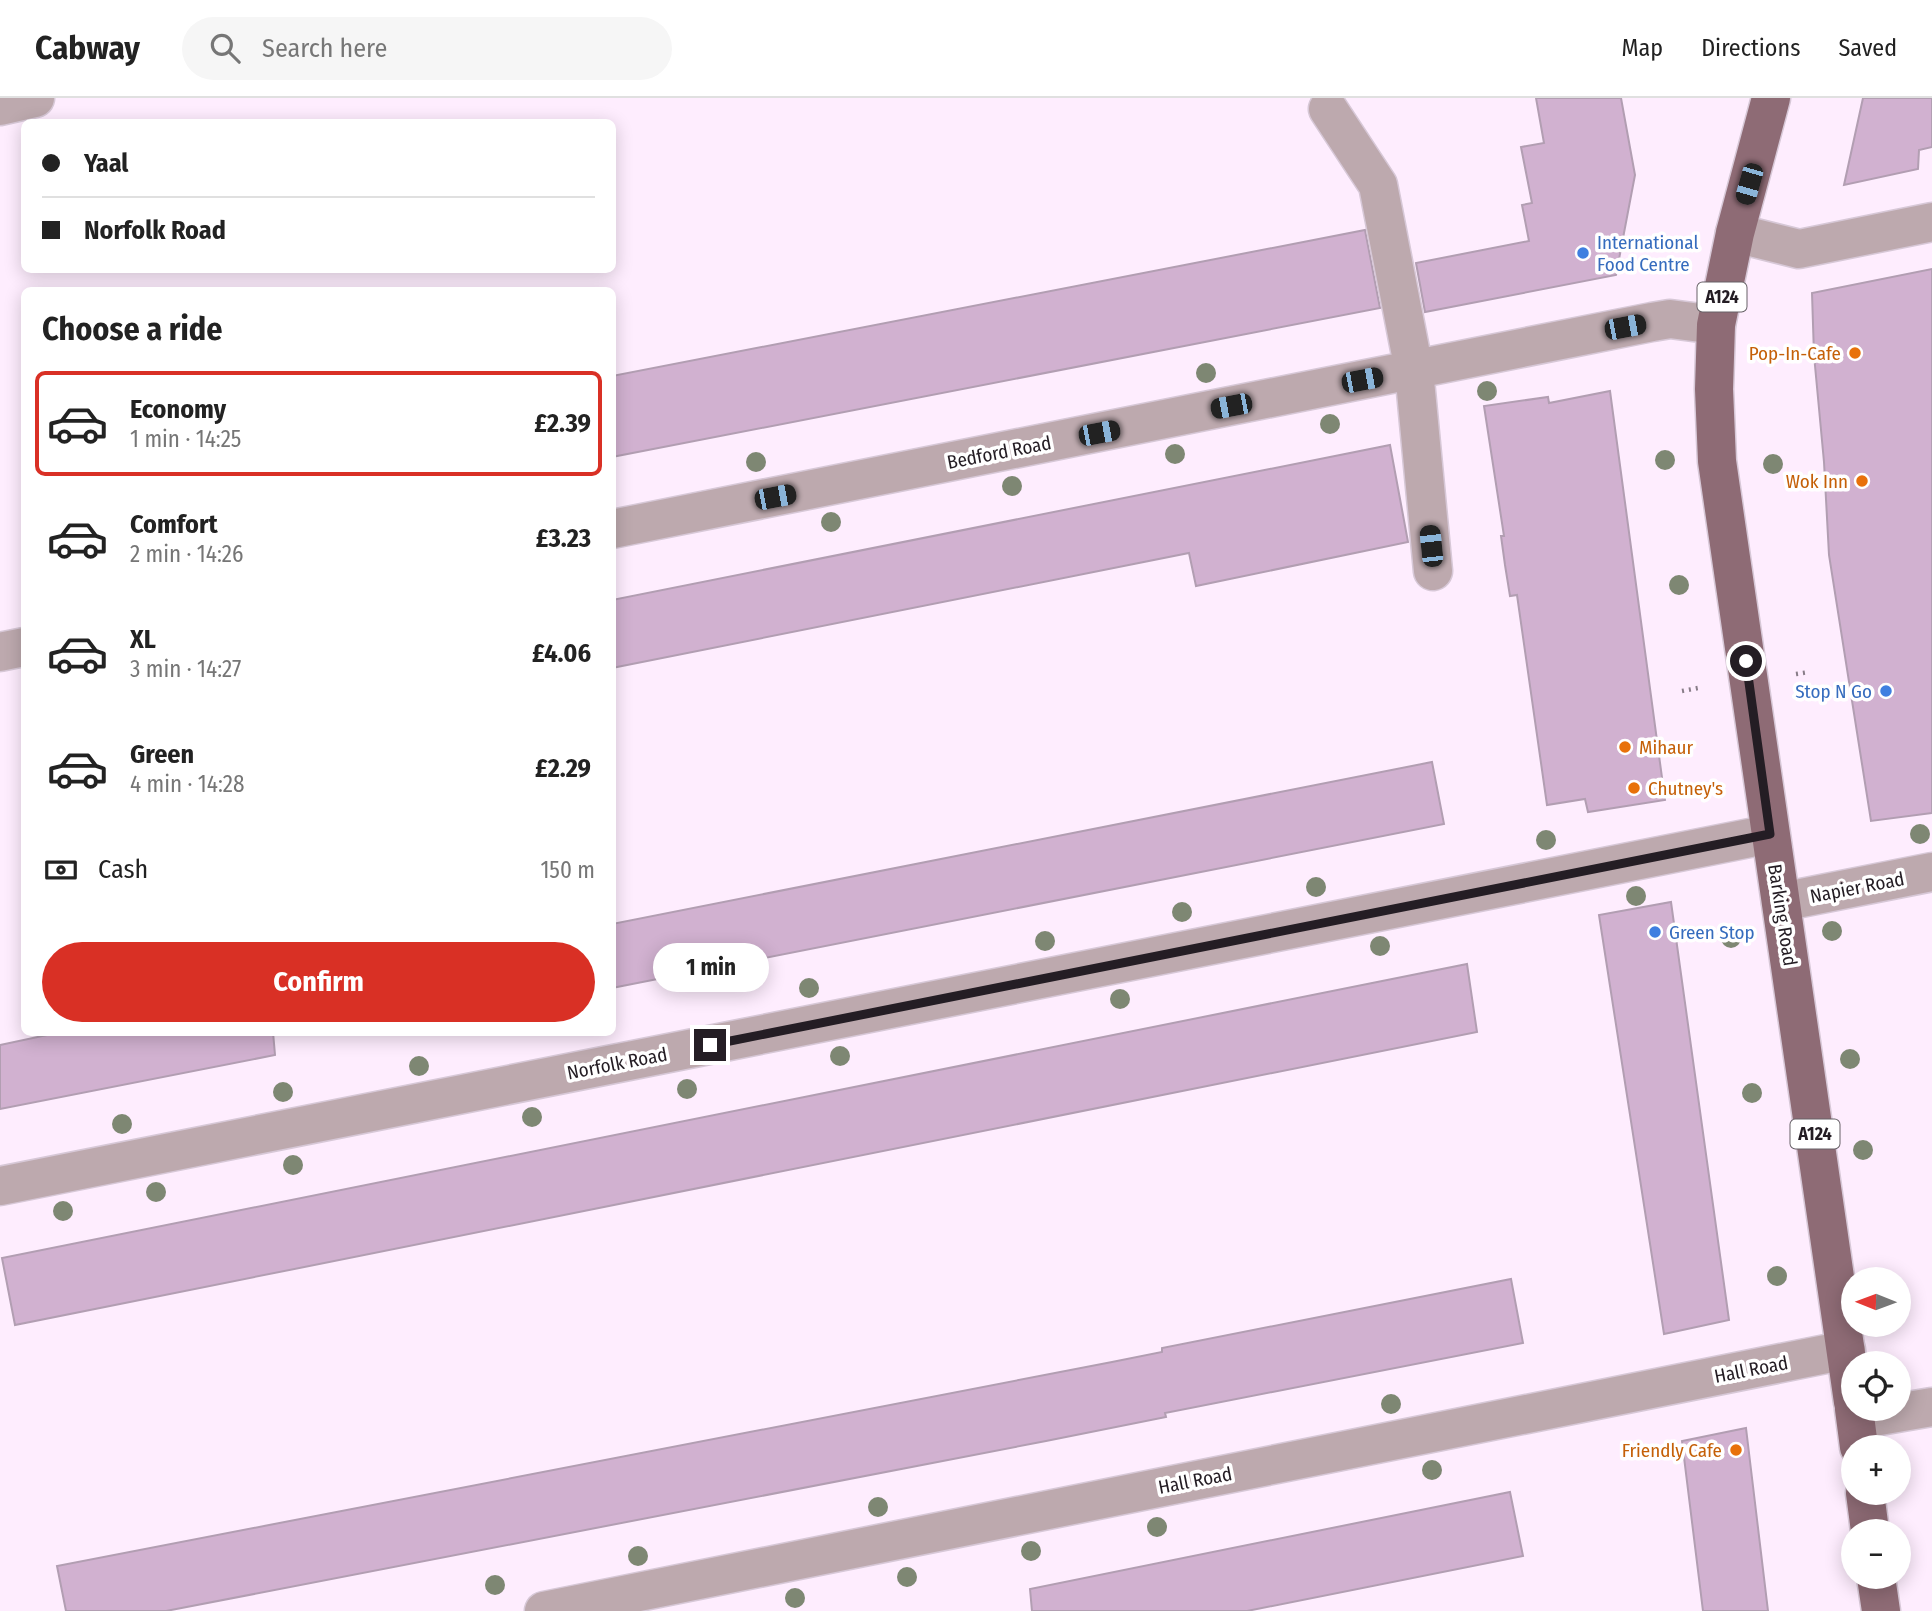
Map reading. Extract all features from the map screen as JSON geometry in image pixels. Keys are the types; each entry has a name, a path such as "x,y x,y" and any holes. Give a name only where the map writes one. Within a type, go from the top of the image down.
{"main road":[{"name":"Barking Road","path":"1771,98 1735,233 1716,326 1714,389 1717,461 1846,1350"},
{"path":"1878,1589 1881,1611"}],"street":[{"path":"0,106 35,98"},
{"path":"1328,109 1378,185 1414,370 1433,571"},
{"path":"1735,233 1799,249 1932,222"},
{"name":"Bedford Road","path":"616,528 1670,319 1716,326"},
{"path":"0,652 21,648"},
{"name":"Norfolk Road","path":"0,1186 1770,834"},
{"name":"Napier Road","path":"1782,902 1932,872"},
{"name":"Hall Road","path":"544,1611 1846,1350"},
{"path":"1911,1411 1932,1407"}],"path":[{"path":"1682,691 1699,688"}],"building":[{"path":"1536,98 1621,98 1635,175 1616,275 1425,312 1416,263 1529,241 1522,205 1532,203 1521,147 1544,143"},
{"path":"1863,98 1932,98 1932,147 1919,150 1918,169 1844,185"},
{"path":"1365,230 1380,308 616,456 616,375"},
{"path":"1932,269 1932,813 1871,821 1829,555 1812,293"},
{"path":"1610,391 1665,800 1588,812 1585,799 1547,805 1517,595 1510,596 1505,565 1501,536 1504,536 1484,406 1548,397 1549,403"},
{"path":"1390,445 1408,542 1196,586 1189,553 616,667 616,599"},
{"path":"1432,762 1444,824 616,987 616,923"},
{"path":"1671,902 1729,1320 1664,1334 1599,915"},
{"path":"1467,964 1477,1032 15,1325 2,1258"},
{"path":"42,1036 273,1036 275,1055 0,1109 0,1045"},
{"path":"1511,1279 1523,1343 1165,1413 1166,1417 1046,1441 166,1611 66,1611 57,1566 1112,1362 1162,1352 1162,1348"},
{"path":"1746,1428 1768,1611 1703,1611 1682,1441"},
{"path":"1510,1492 1523,1556 1247,1611 1032,1611 1030,1589"}],"place":[{"name":"International Food Centre","path":"1583,253"},
{"name":"Pop-In-Cafe","path":"1855,353"},
{"name":"Wok Inn","path":"1862,481"},
{"name":"Stop N Go","path":"1886,691"},
{"name":"Mihaur","path":"1625,747"},
{"name":"Chutney's","path":"1634,788"},
{"name":"Green Stop","path":"1655,932"},
{"name":"Friendly Cafe","path":"1736,1450"}],"route":[{"path":"710,1045 1770,834 1746,661"}]}
